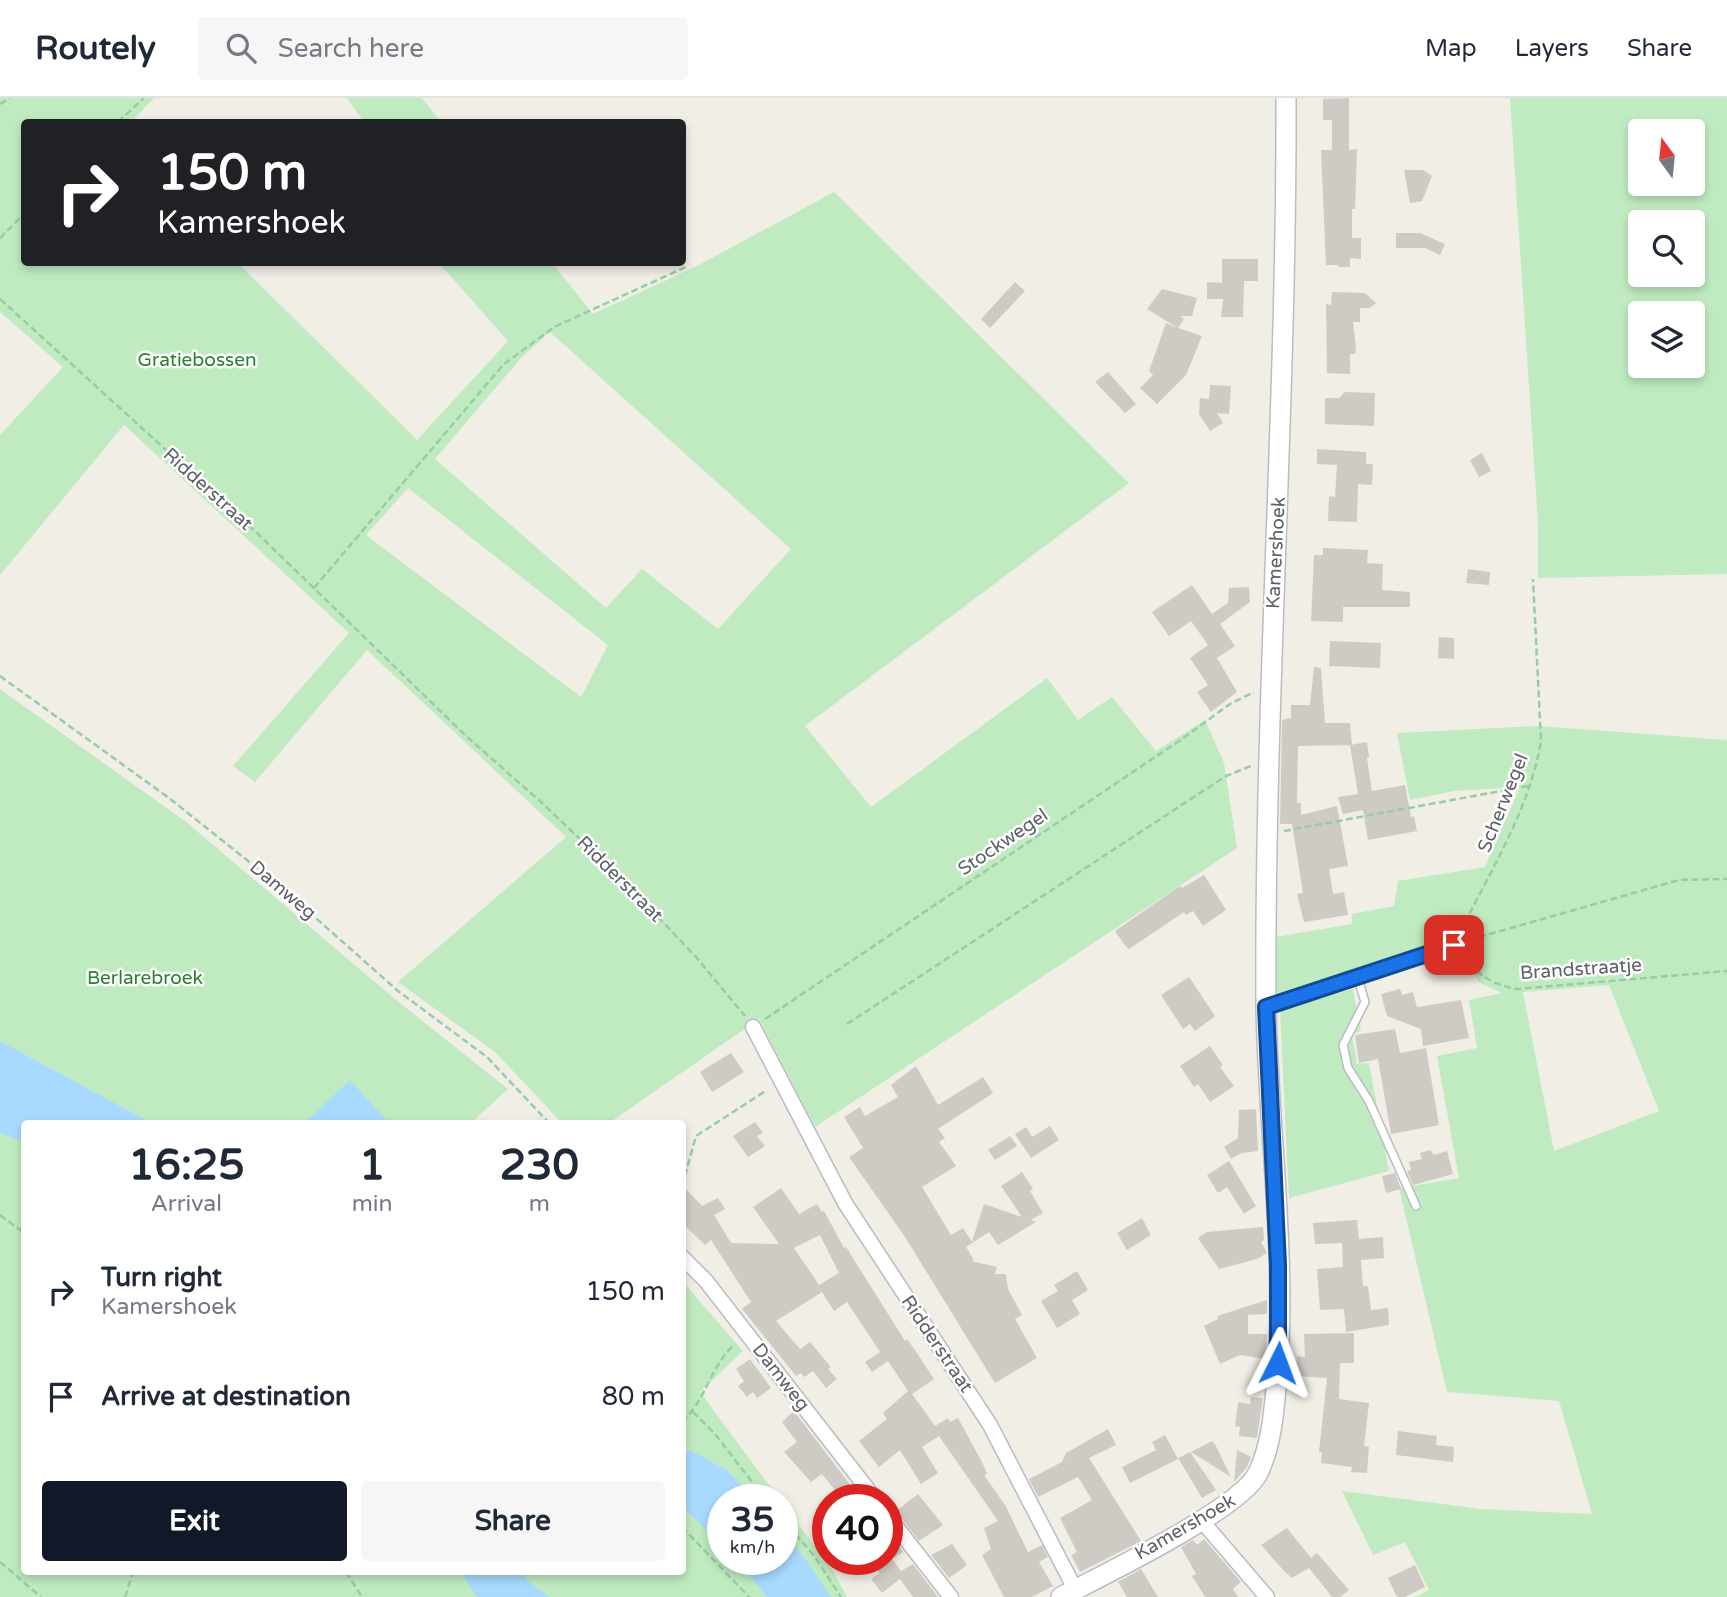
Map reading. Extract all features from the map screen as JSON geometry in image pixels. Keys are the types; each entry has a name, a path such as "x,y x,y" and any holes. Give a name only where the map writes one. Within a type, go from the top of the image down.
{"street":[{"name":"Kamershoek","path":"1068,1593 1232,1502 1257,1478 1265,1456 1274,1413 1280,1338 1266,1007 1267,834 1269,684 1281,436 1286,98"},
{"path":"1266,1007 1358,979 1454,945"},
{"name":"Ridderstraat","path":"753,1027 845,1203 990,1425 1068,1593"},
{"name":"Damweg","path":"686,1261 706,1282 864,1484"},
{"path":"1201,1520 1267,1597"},
{"path":"903,1536 951,1597"}],"lane":[{"path":"1358,979 1365,1002 1343,1045 1348,1069 1369,1101 1416,1206"}],"path":[{"path":"0,104 10,98"},
{"path":"121,119 144,98"},
{"path":"0,238 21,217"},
{"path":"314,588 503,365 554,327 688,266"},
{"name":"Ridderstraat","path":"0,299 314,588 466,736 620,877 696,957 753,1027"},
{"name":"Scherwegel","path":"1454,945 1508,835 1537,766 1541,741 1533,579"},
{"name":"Damweg","path":"0,676 149,783 282,888 398,991 487,1057 546,1120"},
{"name":"Stockwegel","path":"753,1027 1230,704 1269,684"},
{"path":"847,1024 1226,776 1268,760"},
{"path":"1267,834 1528,786"},
{"path":"1454,945 1679,880 1727,879"},
{"name":"Brandstraatje","path":"1454,945 1475,972 1499,986 1517,989 1727,971"},
{"path":"686,1172 696,1136 783,1080"},
{"path":"0,1215 21,1231"},
{"path":"686,1418 693,1412 726,1352 747,1334"},
{"path":"693,1412 715,1434 754,1484"},
{"path":"686,1531 749,1597"},
{"path":"798,1537 815,1557 841,1597"},
{"path":"0,1562 41,1597"},
{"path":"125,1597 132,1575"},
{"path":"348,1575 362,1597"}],"green space":[{"name":"Gratiebossen","path":"0,98 154,98 134,119 21,119 21,266 241,266 417,440 508,341 442,266 554,266 593,314 699,265 834,192 1129,483 805,726 871,807 1047,678 1078,720 1112,697 1156,751 1205,720 1224,763 1237,848 815,1127 759,1019 613,1120 559,1120 495,1052 398,982 566,837 367,650 255,782 233,766 349,633 124,425 0,575 0,435 63,367 0,312","holes":["550,332 791,549 718,629 642,569 606,608 435,459 522,357","408,488 608,645 581,697 366,535"]},
{"path":"347,98 422,98 439,119 362,119"},
{"path":"1510,98 1727,98 1727,574 1538,578 1538,523"},
{"name":"Berlarebroek","path":"0,689 185,821 395,999 508,1089 474,1120 21,1120 21,1575 686,1575 686,1285 743,1351 700,1392 768,1484 707,1484 707,1575 798,1575 798,1524 812,1543 812,1575 835,1575 847,1597 0,1597"},
{"path":"1538,726 1727,740 1727,1597 1415,1597 1429,1590 1405,1542 1373,1555 1342,1491 1481,1509 1592,1514 1559,1401 1447,1392 1399,1188 1459,1178 1437,1056 1477,1048 1469,1000 1502,993 1478,982 1466,954 1461,922 1444,942 1275,999 1276,937 1352,924 1352,914 1394,906 1398,881 1485,867 1520,787 1454,791 1410,800 1397,733","holes":["1609,985 1659,1111 1554,1151 1523,992"]},
{"path":"1353,989 1361,1031 1352,1034 1357,1064 1369,1063 1389,1171 1289,1198 1280,1010"}],"water":[{"path":"0,1041 145,1120 21,1120 21,1141 0,1133"},
{"path":"350,1080 386,1120 308,1120"},
{"path":"691,1451 727,1470 741,1484 707,1484 707,1531 686,1510 686,1452"},
{"path":"798,1550 812,1568 812,1575 816,1575 831,1597 767,1597 749,1575 798,1575"},
{"path":"463,1575 524,1575 530,1583 550,1597 477,1597"}],"building":[{"path":"1349,98 1349,150 1357,149 1352,238 1361,238 1361,259 1350,258 1350,267 1338,267 1326,265 1321,150 1332,150 1332,120 1323,120 1323,99"},
{"path":"1404,170 1423,170 1432,176 1422,201 1410,203"},
{"path":"1396,233 1420,233 1445,244 1440,255 1425,248 1396,248"},
{"path":"1222,259 1258,259 1258,281 1244,281 1243,317 1221,317 1223,299 1207,299 1207,282 1222,283"},
{"path":"1015,282 1025,291 990,328 981,319"},
{"path":"1162,289 1197,298 1192,316 1180,316 1184,319 1178,328 1147,309"},
{"path":"1332,292 1365,293 1376,303 1370,308 1360,308 1360,322 1353,322 1356,348 1355,354 1350,354 1350,374 1327,373 1326,304 1331,305"},
{"path":"1166,323 1202,336 1186,375 1157,404 1140,388 1153,375 1149,371"},
{"path":"1108,372 1136,404 1125,413 1095,382"},
{"path":"1210,385 1231,386 1229,414 1217,413 1223,423 1210,431 1199,414 1200,398 1209,399"},
{"path":"1345,392 1375,393 1374,426 1325,424 1325,398 1339,398"},
{"path":"1317,449 1366,452 1366,464 1373,464 1372,485 1358,484 1357,522 1328,521 1329,496 1335,497 1337,465 1317,464"},
{"path":"1482,453 1491,471 1479,477 1470,460"},
{"path":"1323,548 1368,550 1367,563 1383,564 1382,590 1410,592 1410,607 1343,607 1343,622 1311,621 1314,555 1323,555"},
{"path":"1468,569 1490,572 1489,585 1466,583"},
{"path":"1192,585 1212,614 1228,603 1229,588 1249,587 1250,602 1220,624 1235,646 1217,658 1237,692 1211,712 1197,692 1208,685 1190,658 1208,645 1191,621 1169,636 1152,612"},
{"path":"1439,637 1454,638 1454,659 1438,658"},
{"path":"1330,641 1381,643 1380,668 1329,666"},
{"path":"1314,667 1321,668 1325,723 1350,723 1352,745 1298,746 1297,803 1301,803 1301,815 1337,806 1348,866 1329,869 1333,894 1344,892 1348,915 1304,922 1297,894 1303,893 1292,824 1280,824 1282,720 1291,718 1291,705 1310,705"},
{"path":"1367,742 1372,791 1405,785 1411,817 1414,816 1417,831 1368,840 1363,810 1343,814 1338,797 1358,794 1350,745"},
{"path":"1204,875 1226,910 1203,926 1193,911 1186,915 1184,912 1127,948 1115,931 1180,886 1182,888"},
{"path":"1189,977 1215,1016 1195,1031 1190,1024 1183,1029 1161,995"},
{"path":"1400,989 1402,995 1413,992 1417,1007 1461,1000 1469,1038 1423,1046 1421,1029 1387,1016 1381,994"},
{"path":"1395,1029 1400,1053 1426,1048 1439,1125 1391,1134 1378,1059 1359,1063 1355,1035"},
{"path":"1210,1046 1223,1065 1220,1067 1234,1086 1210,1102 1198,1084 1194,1087 1180,1066"},
{"path":"731,1053 744,1072 712,1092 700,1072"},
{"path":"916,1066 938,1105 983,1077 993,1093 938,1129 945,1138 939,1142 956,1166 922,1187 951,1235 963,1228 972,1242 984,1204 1022,1217 1001,1186 1022,1172 1043,1213 1031,1220 1036,1222 998,1245 989,1232 966,1247 974,1260 971,1261 997,1267 995,1274 1006,1274 1008,1289 1022,1315 1015,1319 1037,1358 995,1383 905,1237 849,1157 863,1148 844,1117 860,1107 865,1116 898,1097 891,1085"},
{"path":"1256,1109 1258,1151 1242,1153 1231,1159 1224,1147 1238,1138 1239,1110"},
{"path":"755,1122 763,1133 757,1136 765,1146 748,1157 733,1136"},
{"path":"1050,1126 1059,1140 1031,1158 1015,1134 1026,1127 1032,1137"},
{"path":"1010,1136 1017,1146 995,1160 988,1150"},
{"path":"1430,1150 1434,1155 1447,1151 1453,1174 1413,1185 1407,1171 1411,1170 1409,1162 1422,1159 1420,1153"},
{"path":"1229,1161 1256,1206 1244,1214 1227,1187 1218,1193 1207,1175"},
{"path":"1395,1173 1401,1189 1386,1193 1382,1176"},
{"path":"781,1188 799,1214 817,1204 822,1212 824,1211 844,1248 846,1247 905,1341 907,1339 934,1379 912,1394 935,1426 948,1418 950,1422 958,1418 983,1464 987,1474 984,1475 1005,1505 1028,1552 1042,1545 1048,1557 1039,1562 1053,1586 1032,1597 1004,1597 982,1555 991,1549 984,1528 998,1521 939,1436 922,1447 938,1473 921,1484 900,1450 879,1467 859,1441 887,1419 883,1413 908,1391 888,1361 872,1372 865,1362 880,1352 847,1302 834,1311 822,1292 776,1321 800,1349 810,1342 831,1367 828,1369 837,1379 826,1388 813,1371 804,1377 801,1373 796,1376 742,1309 751,1302 711,1240 705,1245 686,1227 686,1189 702,1206 718,1198 725,1209 714,1215 731,1243 779,1244 753,1207","holes":["820,1235 839,1273 819,1285 794,1248"]},
{"path":"1142,1218 1151,1235 1127,1250 1117,1233"},
{"path":"1357,1220 1359,1239 1383,1237 1384,1258 1361,1260 1363,1286 1368,1286 1371,1310 1388,1308 1389,1325 1346,1332 1344,1309 1320,1310 1317,1269 1343,1267 1342,1243 1315,1244 1313,1223"},
{"path":"1263,1227 1264,1240 1261,1242 1267,1253 1257,1259 1219,1269 1198,1238 1207,1232"},
{"path":"1077,1271 1088,1290 1072,1300 1080,1314 1057,1328 1041,1301 1058,1291 1054,1285"},
{"path":"1267,1300 1267,1314 1248,1315 1248,1334 1267,1334 1266,1359 1240,1355 1220,1364 1204,1326 1218,1319 1217,1316"},
{"path":"1354,1333 1354,1363 1340,1363 1339,1399 1369,1403 1364,1446 1369,1447 1367,1473 1351,1472 1352,1467 1321,1463 1322,1452 1319,1452 1327,1378 1295,1376 1297,1356 1305,1357 1304,1334"},
{"path":"750,1359 771,1388 757,1398 753,1392 747,1397 738,1386 744,1381 736,1369"},
{"path":"1251,1397 1263,1398 1257,1438 1239,1436 1240,1427 1235,1426 1238,1402 1250,1404"},
{"path":"794,1411 850,1484 830,1484 822,1474 811,1482 784,1452 797,1442 782,1422"},
{"path":"1108,1429 1116,1445 1089,1458 1141,1541 1080,1572 1071,1555 1077,1552 1060,1518 1092,1500 1078,1477 1038,1497 1029,1479 1062,1462 1066,1453"},
{"path":"1398,1431 1437,1436 1436,1445 1454,1447 1453,1462 1396,1455"},
{"path":"1165,1435 1178,1459 1130,1483 1122,1467 1156,1450 1152,1442"},
{"path":"1212,1441 1216,1446 1231,1477 1191,1452"},
{"path":"1237,1450 1251,1457 1247,1467 1234,1482"},
{"path":"1190,1452 1216,1490 1202,1498 1178,1458"},
{"path":"918,1494 943,1525 919,1541 903,1520 903,1506"},
{"path":"1287,1528 1311,1558 1317,1553 1349,1590 1340,1597 1332,1597 1309,1568 1292,1578 1285,1572 1261,1545"},
{"path":"1204,1539 1241,1582 1233,1589 1238,1597 1205,1597 1192,1576 1196,1574 1181,1547 1193,1540 1197,1545"},
{"path":"952,1544 967,1565 949,1578 931,1555"},
{"path":"913,1564 938,1597 913,1597 900,1579 882,1593 871,1579 877,1575 903,1575 903,1570"},
{"path":"1415,1565 1425,1587 1405,1597 1397,1597 1388,1578"},
{"path":"1141,1569 1158,1597 1127,1597 1118,1582"}],"route":[{"path":"1278,1363 1278,1265 1266,1007 1358,979 1454,945"}]}
